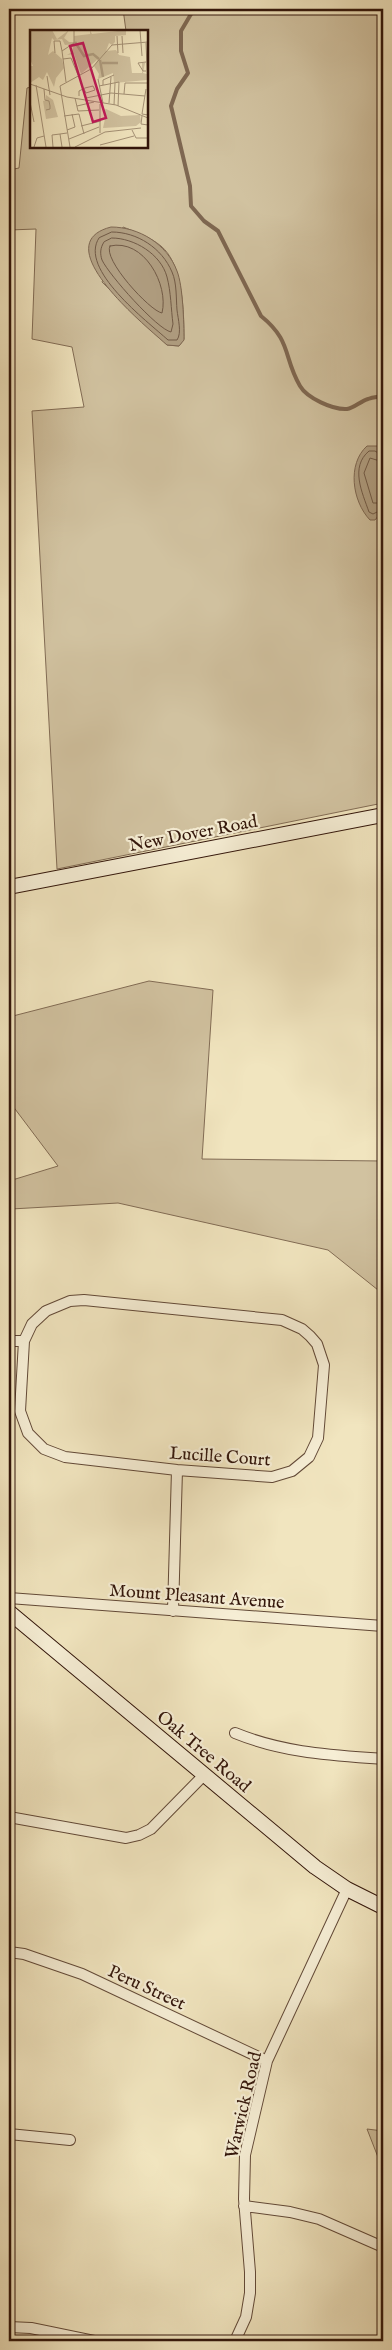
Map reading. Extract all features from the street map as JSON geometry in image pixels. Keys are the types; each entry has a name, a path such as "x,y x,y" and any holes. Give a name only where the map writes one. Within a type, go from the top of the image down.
{"main road":[{"name":"New Dover Road","path":"9,887 383,815"},
{"name":"Oak Tree Road","path":"9,1612 203,1776 315,1867 347,1889 383,1907"}],"street":[{"name":"Lucille Court","path":"84,1300 282,1320 302,1329 310,1336 321,1354 324,1370 318,1438 309,1457 301,1465 282,1475 272,1477 177,1470 65,1457 54,1454 35,1441 28,1433 20,1411 24,1341 32,1324 46,1311 70,1301 84,1300"},
{"path":"9,1342 24,1341"},
{"path":"173,1611 177,1470"},
{"name":"Mount Pleasant Avenue","path":"9,1598 383,1626"},
{"path":"234,1733 261,1744 292,1751 383,1759"},
{"path":"9,1817 126,1838 139,1835 151,1829 203,1776"},
{"name":"Warwick Road","path":"235,2341 246,2317 250,2293 244,2206 246,2155 267,2061 347,1889"},
{"name":"Peru Street","path":"9,1952 24,1954 82,1974 267,2061"},
{"path":"9,2134 70,2140"},
{"path":"244,2206 290,2212 319,2219 383,2247"},
{"path":"9,2327 31,2328 94,2341"}],"shaded area":[{"path":"123,9 383,9 383,454 378,446 382,513 383,510 383,803 57,869 32,411 84,407 72,347 32,339 36,229 9,230 9,170 19,168 27,88 30,87 30,148 148,148 148,30 126,30","holes":["123,227 148,237 161,246 168,254 178,276 183,303 184,339 179,346 167,345 102,282"]},
{"path":"149,981 213,990 202,1159 383,1161 383,1294 328,1250 118,1203 11,1209 9,1213 9,1181 58,1166 9,1101 9,1017"},
{"path":"367,2129 383,2131 383,2170"},
{"path":"383,2328 383,2341 335,2341 378,2337"}],"water":[{"path":"111,227 132,230 151,239 159,245 172,261 181,286 183,305 184,340 179,346 167,345 140,321 106,286 94,267 89,250 93,236"},
{"path":"367,446 378,446 383,454 383,510 375,520 370,520 364,512 359,503 354,483 354,472 357,462"}],"waterway":[{"path":"194,9 181,31 181,51 188,73 177,89 171,106 190,186 191,206 204,221 218,231 261,316 278,333 295,376 300,386 308,395 341,409 347,409 365,400 383,396"}]}
